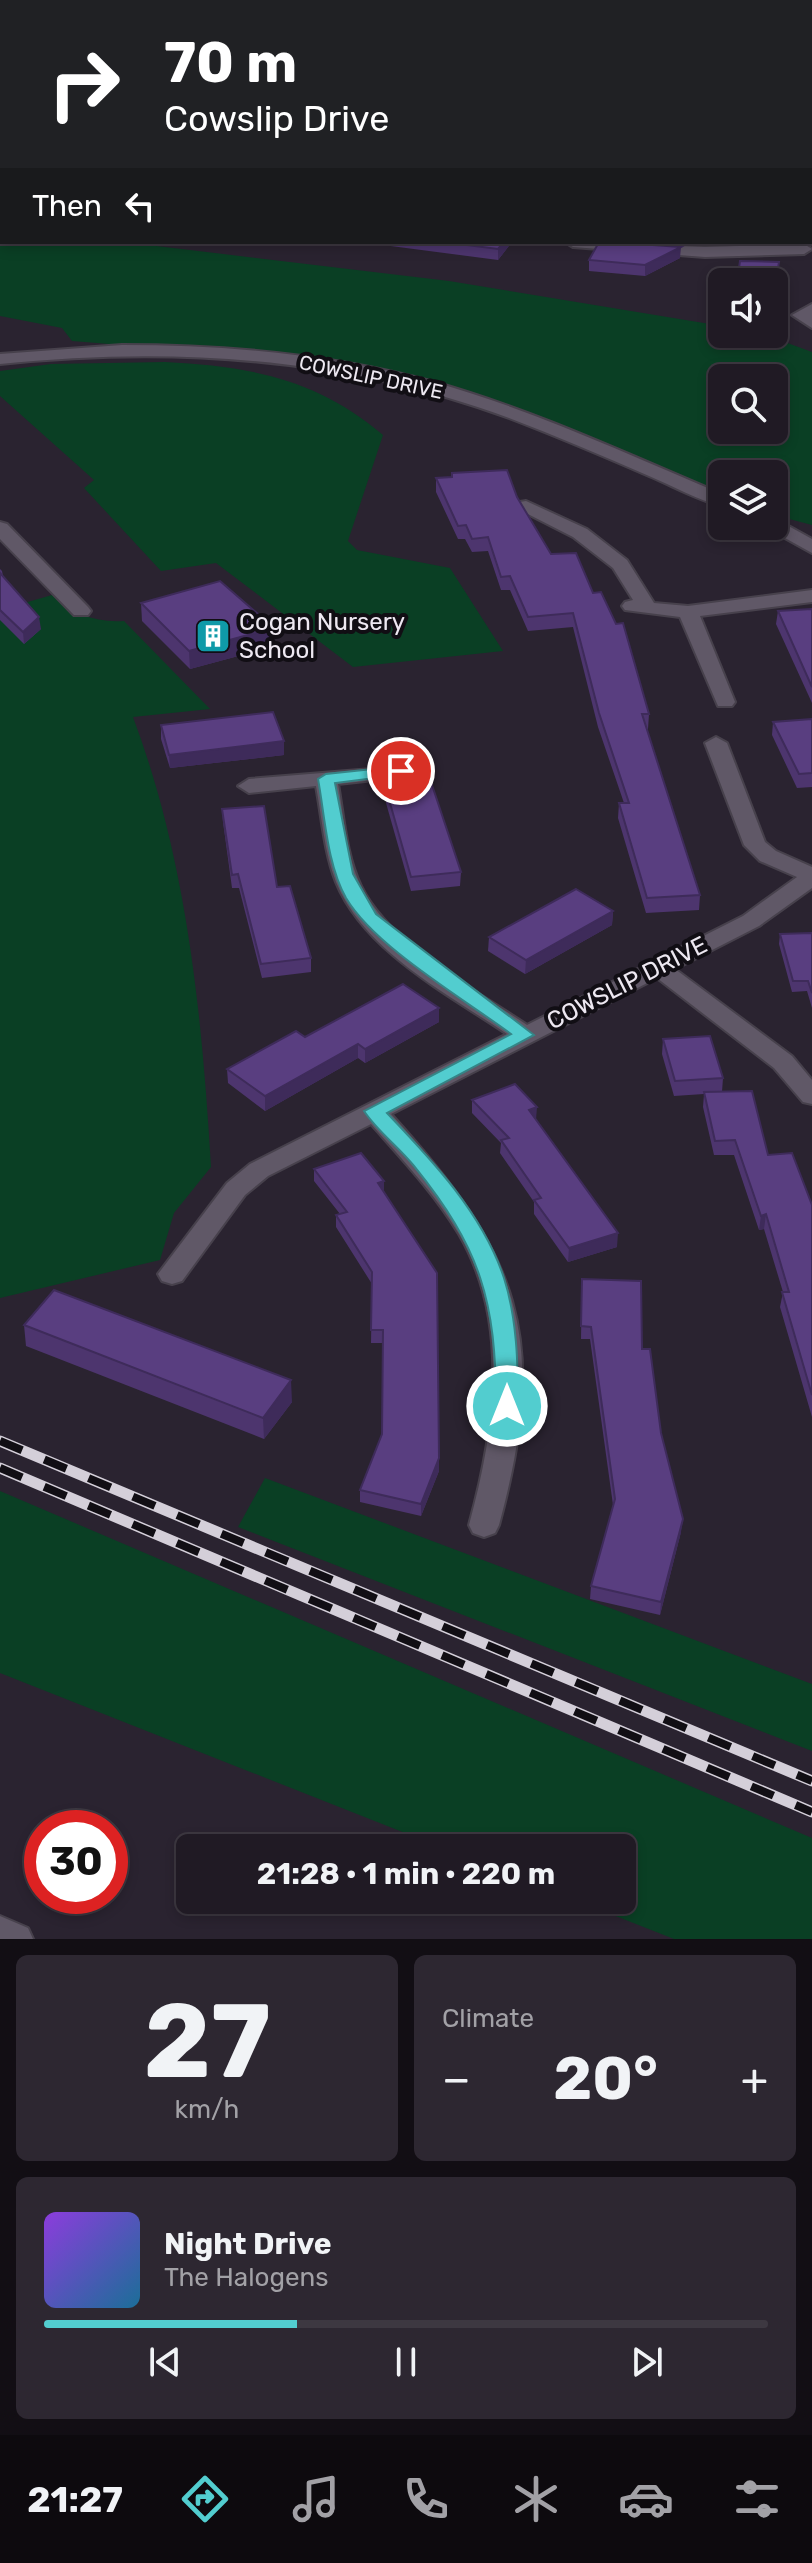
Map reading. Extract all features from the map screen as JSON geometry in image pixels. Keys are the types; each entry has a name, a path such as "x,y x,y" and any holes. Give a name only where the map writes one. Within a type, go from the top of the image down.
{"street":[{"path":"599,244 705,252 805,249"},
{"path":"812,309 800,315 812,323"},
{"name":"COWSLIP DRIVE","path":"0,359 108,351 199,351 286,359 367,373 496,408 708,495"},
{"path":"526,506 580,533 620,564 639,606 688,612 812,596"},
{"path":"0,528 81,611"},
{"path":"788,532 812,547"},
{"path":"688,612 725,702"},
{"path":"716,743 755,845 768,856 812,876"},
{"path":"249,786 401,771"},
{"path":"326,779 345,874 369,917 422,961 525,1035"},
{"name":"COWSLIP DRIVE","path":"172,1274 236,1189 259,1170 751,921 812,876"},
{"path":"657,967 783,1062 812,1096"},
{"path":"374,1111 420,1160 449,1198 475,1237 493,1278 507,1352 506,1432 499,1475 484,1525"},
{"path":"0,1932 15,1939"}],"green space":[{"path":"0,244 140,244 449,281 708,324 708,348 788,348 788,343 812,352 812,525 788,519 788,460 708,460 708,487 497,403 357,364 72,341 62,328 0,316"},
{"path":"165,362 254,372 308,388 358,416 383,435 348,541 357,550 450,568 503,651 353,667 216,563 161,571 84,488 94,480 0,396 0,371 51,364"},
{"path":"52,595 85,616 124,621 210,709 133,717 167,827 189,939 203,1052 211,1167 174,1213 160,1260 0,1298 0,610"},
{"path":"265,1478 812,1684 812,1751 238,1527"},
{"path":"0,1491 812,1838 812,1939 674,1939 611,1914 636,1914 636,1834 408,1834 0,1673"}],"building":[{"path":"459,244 502,244 498,249"},
{"path":"598,244 681,247 645,265 589,260"},
{"path":"740,261 779,262 778,268 739,268"},
{"path":"507,470 517,497 551,554 576,553 593,593 601,592 616,624 623,623 649,714 642,714 700,895 647,898 619,803 629,803 599,713 573,613 528,617 510,576 501,577 488,537 472,539 466,525 458,526 436,478 452,477 452,473"},
{"path":"0,573 39,617 23,632 0,610"},
{"path":"220,581 274,628 189,651 141,603"},
{"path":"812,609 812,687 778,611"},
{"path":"273,712 284,741 169,755 161,725"},
{"path":"812,719 812,773 799,774 773,722"},
{"path":"432,785 461,872 411,877 386,789"},
{"path":"264,806 277,887 290,886 311,958 261,964 238,874 232,875 222,809"},
{"path":"576,889 613,911 526,960 489,937"},
{"path":"812,933 812,993 808,981 793,981 780,934"},
{"path":"403,984 439,1008 365,1049 358,1044 265,1096 227,1069 296,1031 305,1037"},
{"path":"710,1036 723,1078 675,1081 663,1039"},
{"path":"515,1084 537,1107 529,1110 618,1233 569,1248 534,1200 541,1198 501,1140 509,1138 472,1100"},
{"path":"752,1091 768,1155 792,1153 812,1205 812,1395 782,1292 789,1292 766,1214 761,1216 735,1140 715,1141 704,1092"},
{"path":"361,1153 384,1181 378,1183 437,1273 439,1458 421,1504 360,1490 382,1434 383,1330 371,1330 372,1272 336,1215 347,1212 314,1169"},
{"path":"582,1279 641,1281 642,1349 650,1349 661,1433 683,1519 661,1602 591,1586 615,1499 591,1327 581,1326"},
{"path":"54,1290 291,1380 263,1418 24,1325"}],"railway":[{"path":"0,1441 812,1781"},
{"path":"0,1468 812,1812"}],"place":[{"name":"Cogan Nursery School","path":"213,636"}],"route":[{"path":"401,771 326,779 345,874 355,897 369,917 392,938 525,1035 374,1111 420,1160 475,1237 493,1278 507,1352 507,1406"}]}
